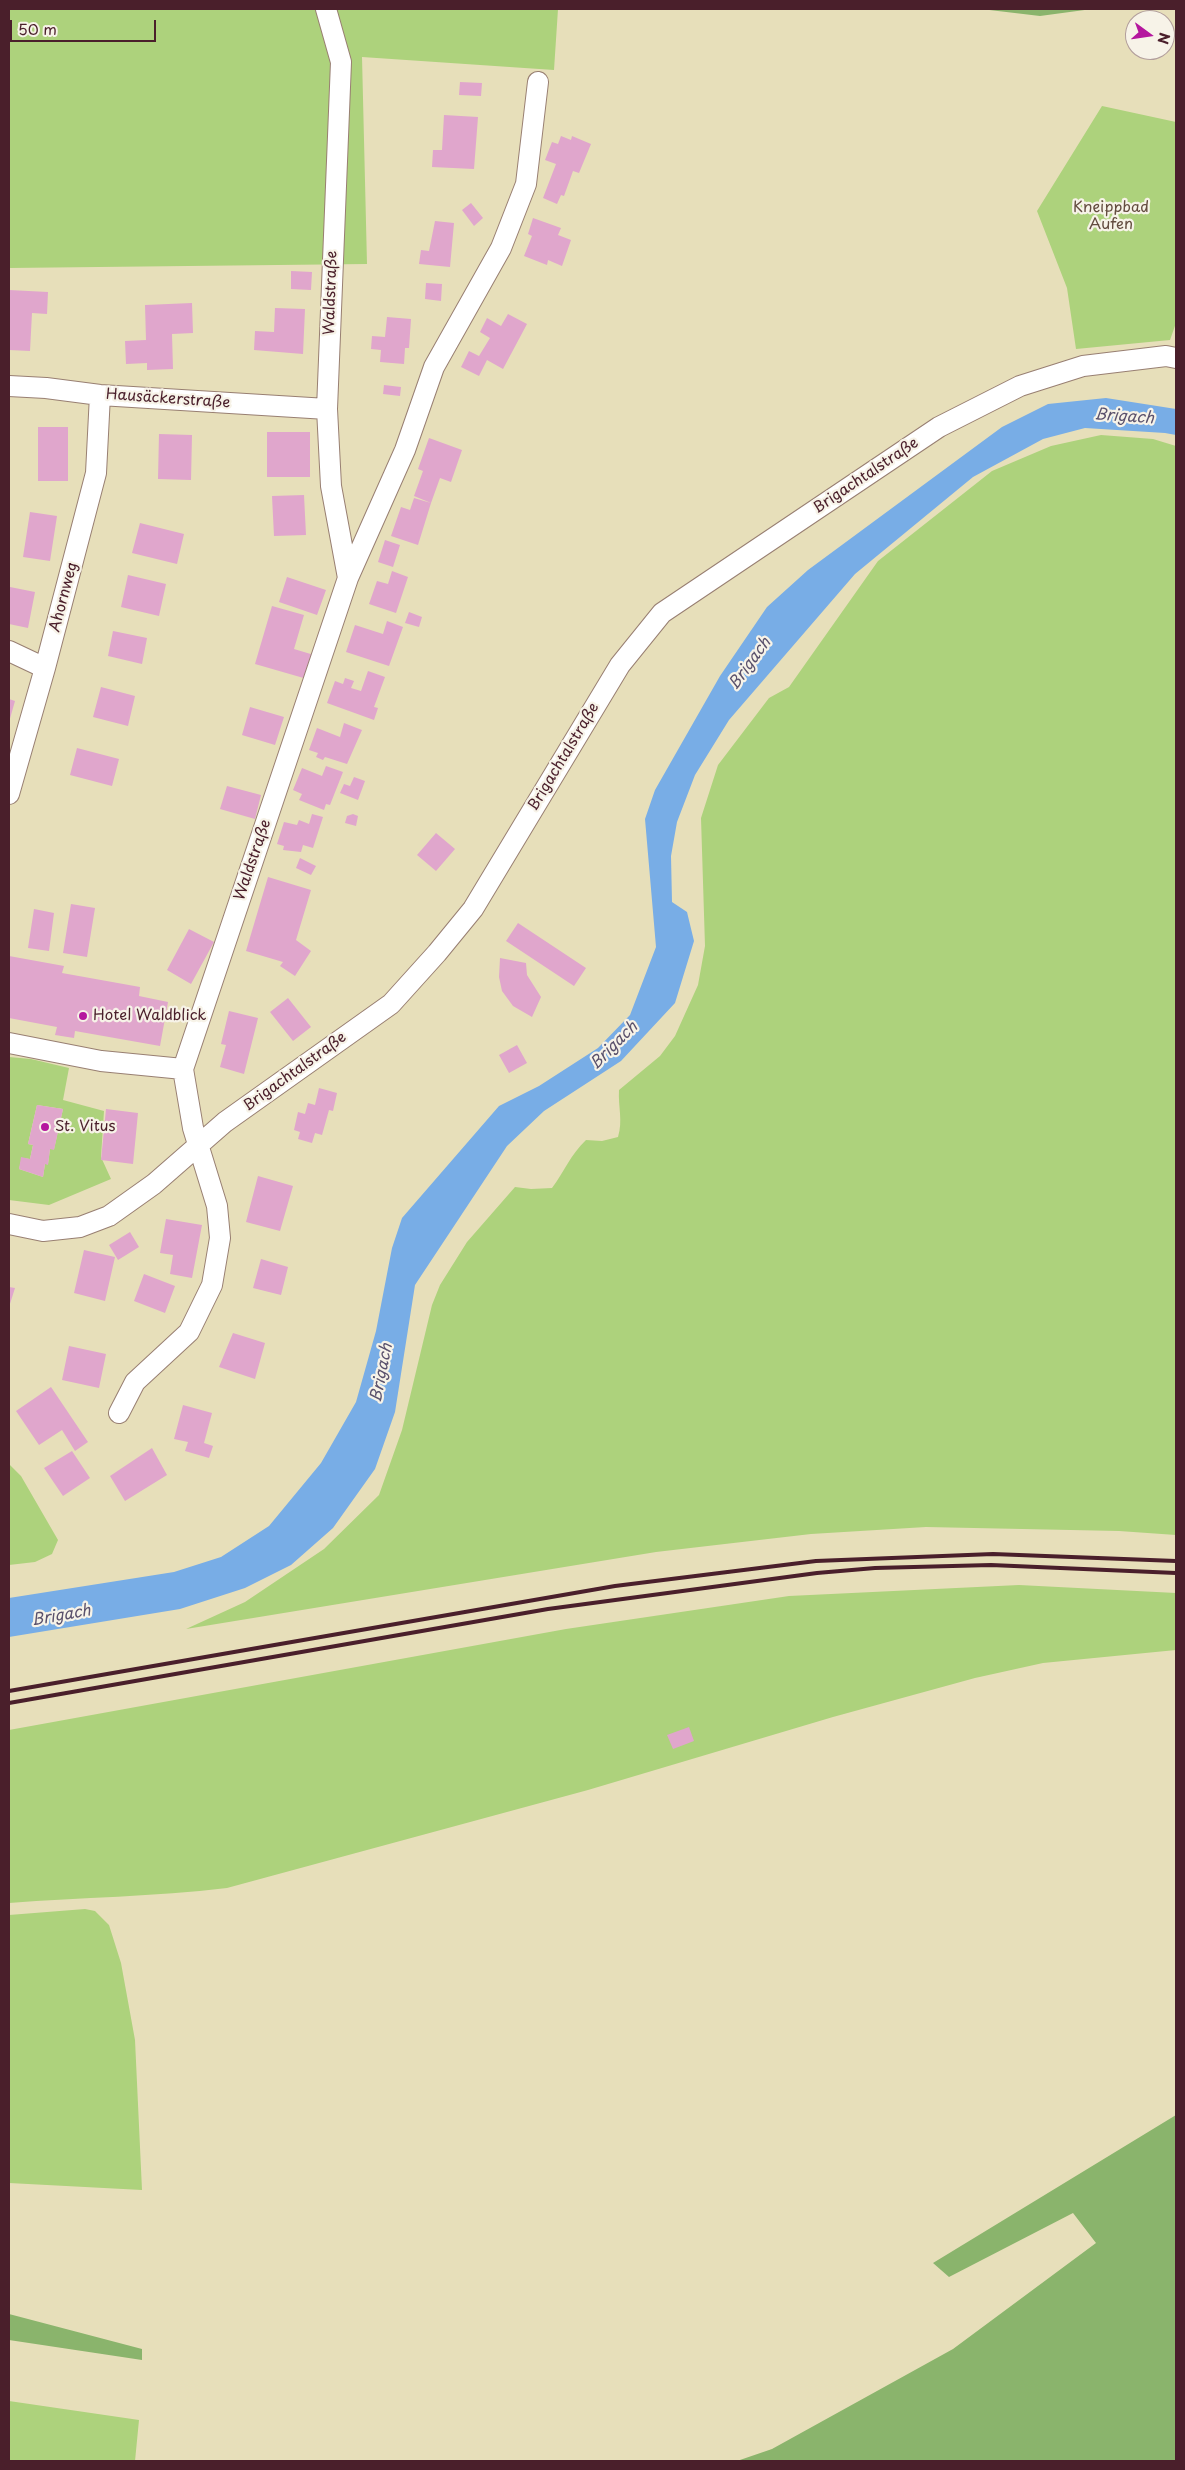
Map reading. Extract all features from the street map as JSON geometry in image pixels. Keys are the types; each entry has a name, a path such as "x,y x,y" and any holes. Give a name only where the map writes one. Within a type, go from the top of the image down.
{"street":[{"name":"Waldstraße","path":"326,9 341,62 327,409 331,486 348,578"},
{"name":"Waldstraße","path":"119,1413 135,1382 189,1332 212,1285 220,1238 217,1206 193,1128 184,1069 348,578 405,450 434,367 502,248 526,184 533,140 538,82"},
{"name":"Brigachtalstraße","path":"9,1224 43,1231 80,1227 109,1216 154,1184 225,1122 391,1004 437,953 473,908 620,666 662,613 939,427 1020,386 1083,366 1166,356 1176,358"},
{"name":"Hausäckerstraße","path":"9,386 46,388 100,395 327,409"},
{"name":"Ahornweg","path":"9,794 45,668 96,473 100,395"},
{"path":"9,652 45,668"},
{"path":"9,1043 101,1061 184,1069"}],"green space":[{"path":"9,9 558,9 554,70 362,57 367,264 9,268"},
{"path":"981,9 1092,9 1040,16"},
{"name":"Kneippbad Aufen","path":"1102,106 1176,122 1176,323 1170,340 1076,349 1067,288 1037,211"},
{"path":"1101,435 1153,439 1176,446 1176,1535 1119,1531 926,1527 811,1534 656,1552 186,1629 245,1602 324,1549 379,1495 402,1430 432,1305 440,1285 467,1242 515,1187 531,1189 552,1188 572,1157 586,1140 602,1141 618,1137 620,1119 619,1090 660,1056 675,1036 698,985 705,946 701,818 718,765 769,698 789,687 878,561 992,471 1051,446"},
{"path":"9,1057 31,1059 69,1068 63,1100 104,1111 101,1157 111,1179 49,1205 9,1200","holes":["37,1105 63,1109 54,1149 50,1149 48,1164 45,1164 43,1177 19,1169 22,1158 30,1159 33,1145 28,1144"]},
{"path":"9,1464 21,1476 58,1540 52,1554 35,1562 9,1565"},
{"path":"1019,1585 1176,1593 1176,1650 1043,1663 975,1678 833,1717 588,1790 227,1888 9,1903 9,1730 566,1629 789,1596"},
{"path":"85,1909 95,1911 109,1925 121,1963 135,2040 142,2190 9,2183 9,1915"},
{"path":"1176,2115 1176,2461 737,2461 772,2449 953,2349 1096,2243 1073,2213 949,2277 933,2263"},
{"path":"9,2314 142,2349 142,2360 9,2340"},
{"path":"9,2401 139,2420 135,2461 9,2461"}],"water":[{"name":"Brigach","path":"1106,398 1176,409 1176,435 1085,428 1043,439 973,477 855,574 729,720 695,775 677,822 671,856 672,902 687,912 694,941 675,1003 621,1061 544,1111 507,1146 415,1285 395,1412 375,1469 333,1528 291,1565 245,1588 180,1609 9,1637 9,1598 174,1572 221,1557 269,1526 321,1463 356,1402 376,1331 392,1248 402,1218 499,1106 539,1086 598,1048 630,1015 656,947 645,819 655,790 720,676 767,607 808,570 1002,427 1048,404"}],"building":[{"path":"460,82 482,83 481,96 459,95"},
{"path":"444,115 478,117 474,169 432,167 433,150 442,150"},
{"path":"561,136 571,140 572,136 591,144 579,173 573,171 564,196 561,195 557,204 543,198 556,164 545,160 552,142 558,144"},
{"path":"471,203 483,218 474,226 462,210"},
{"path":"533,218 561,228 558,235 571,240 562,266 548,260 547,265 524,256 532,236 528,234"},
{"path":"435,221 454,223 450,267 419,264 421,250 429,251"},
{"path":"291,271 312,272 311,290 291,289"},
{"path":"426,283 442,284 441,301 425,299"},
{"path":"9,290 48,292 47,314 32,313 30,351 9,350"},
{"path":"192,303 193,333 172,334 173,369 147,370 147,363 126,364 125,341 146,340 145,305"},
{"path":"275,308 305,309 303,354 254,350 255,331 274,332"},
{"path":"508,314 527,324 503,369 487,360 479,376 461,367 469,351 479,356 490,338 480,332 487,318 501,326"},
{"path":"387,317 411,319 409,348 405,348 404,364 380,362 381,350 371,349 372,336 385,337"},
{"path":"384,385 401,387 400,396 383,394"},
{"path":"38,427 68,427 68,481 38,481"},
{"path":"267,432 310,432 310,477 267,477"},
{"path":"159,434 192,435 191,480 158,479"},
{"path":"429,438 462,450 451,482 440,478 431,503 414,496 423,471 418,469"},
{"path":"304,495 306,535 274,536 272,496"},
{"path":"414,498 431,503 418,545 391,536 401,507 410,510"},
{"path":"30,512 57,516 50,561 23,557"},
{"path":"140,523 184,534 177,564 132,553"},
{"path":"385,540 400,545 393,567 378,562"},
{"path":"392,571 408,577 396,613 369,604 377,581 388,584"},
{"path":"128,575 166,584 159,616 121,607"},
{"path":"287,577 326,590 317,615 279,602"},
{"path":"10,587 35,592 28,628 9,624"},
{"path":"272,606 304,615 294,649 314,655 307,679 255,664"},
{"path":"409,612 422,617 419,627 405,623"},
{"path":"387,621 403,627 389,666 346,652 355,625 383,634"},
{"path":"113,631 147,638 142,664 108,656"},
{"path":"368,671 385,677 374,707 378,708 374,720 327,703 335,681 343,684 345,678 354,681 351,688 361,691"},
{"path":"101,687 135,696 128,726 93,717"},
{"path":"9,699 15,701 9,722"},
{"path":"250,707 284,717 275,745 242,735"},
{"path":"344,723 362,730 347,764 325,757 323,760 316,757 318,753 309,750 317,728 340,737"},
{"path":"77,748 119,759 112,786 70,775"},
{"path":"326,766 343,772 330,805 326,804 324,810 299,800 302,794 293,790 302,768 322,776"},
{"path":"354,777 365,781 358,800 340,793 344,784 350,786"},
{"path":"227,786 261,795 255,819 220,809"},
{"path":"312,814 323,817 313,848 303,845 301,852 283,850 284,846 277,844 284,822 297,825 299,820 309,824"},
{"path":"353,814 358,816 356,826 345,823 347,816"},
{"path":"436,833 455,849 436,871 417,855"},
{"path":"300,858 316,866 311,875 296,868"},
{"path":"268,877 311,890 296,940 311,951 295,976 280,966 283,962 246,951"},
{"path":"71,904 95,908 87,957 63,953"},
{"path":"34,909 54,913 49,951 28,948"},
{"path":"518,923 586,968 574,986 506,941"},
{"path":"189,929 214,942 191,984 167,970"},
{"path":"9,956 64,966 62,973 140,987 139,996 168,1002 160,1046 75,1031 74,1038 55,1035 57,1027 9,1018"},
{"path":"500,958 526,963 527,975 541,997 532,1017 513,1006 502,991 499,977"},
{"path":"288,998 311,1027 293,1041 270,1012"},
{"path":"229,1011 258,1018 244,1074 220,1067 226,1045 221,1044"},
{"path":"517,1045 527,1063 509,1073 499,1055"},
{"path":"319,1088 337,1093 333,1111 329,1110 322,1135 315,1133 312,1143 298,1139 300,1132 294,1130 298,1112 305,1114 308,1103 315,1105"},
{"name":"St. Vitus","path":"37,1105 63,1109 54,1150 50,1149 48,1165 45,1164 43,1177 19,1169 21,1157 30,1159 33,1145 28,1144"},
{"path":"106,1109 138,1113 133,1164 101,1160"},
{"path":"258,1176 293,1186 280,1231 246,1222"},
{"path":"166,1219 202,1225 192,1278 170,1274 173,1255 160,1253"},
{"path":"130,1232 139,1247 118,1260 109,1245"},
{"path":"84,1250 115,1257 105,1301 74,1293"},
{"path":"261,1259 288,1267 281,1295 253,1288"},
{"path":"144,1274 175,1286 165,1313 134,1301"},
{"path":"9,1287 15,1288 9,1307"},
{"path":"233,1333 265,1343 255,1379 219,1367"},
{"path":"69,1346 106,1354 99,1388 62,1380"},
{"path":"51,1387 88,1442 75,1451 62,1430 39,1445 16,1411"},
{"path":"183,1405 212,1413 204,1443 213,1446 209,1458 185,1451 188,1442 174,1439"},
{"path":"152,1448 167,1475 125,1501 110,1476"},
{"path":"72,1451 90,1478 63,1496 44,1468"},
{"path":"689,1727 694,1741 673,1749 667,1735"}],"railway":[{"path":"9,1691 615,1586 816,1561 993,1554 1176,1561"},
{"path":"9,1703 548,1609 817,1573 875,1568 991,1565 1176,1573"}],"place":[{"name":"Hotel Waldblick","path":"83,1016"},
{"name":"St. Vitus","path":"45,1127"}]}
